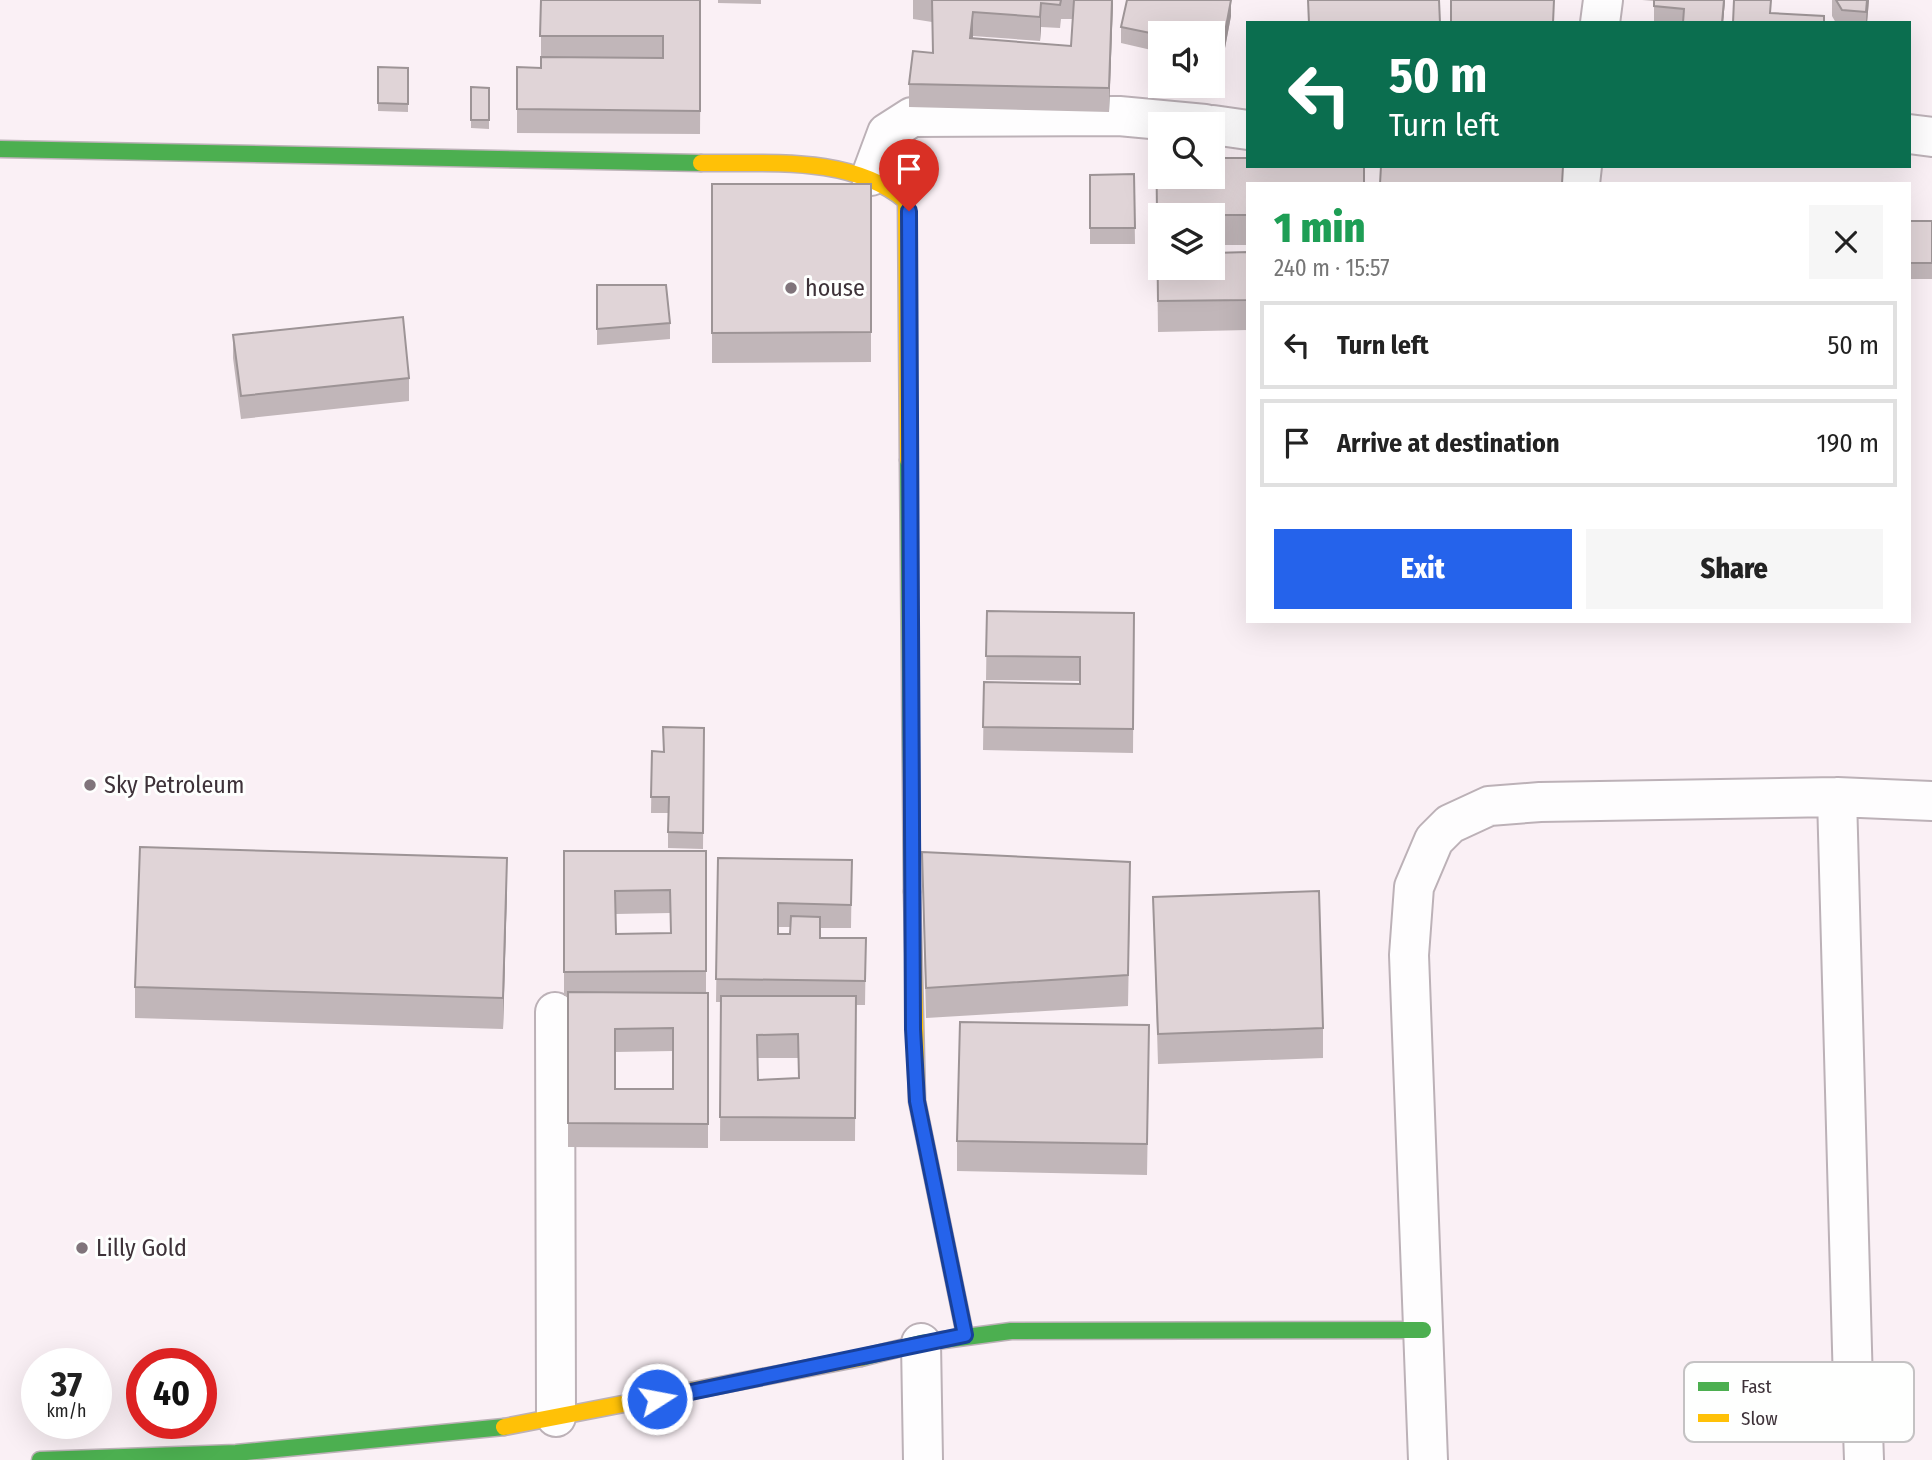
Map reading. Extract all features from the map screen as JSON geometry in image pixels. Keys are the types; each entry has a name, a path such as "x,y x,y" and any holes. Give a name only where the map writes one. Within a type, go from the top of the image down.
{"street":[{"path":"1600,21 1603,0"},
{"path":"871,176 887,133 912,117 1119,116 1148,119"},
{"path":"1225,127 1246,130"},
{"path":"1911,134 1932,137"},
{"path":"0,149 753,164 848,171 871,176 894,188 906,201 909,211 913,1029 917,1101 965,1335"},
{"path":"1427,1460 1409,955 1414,887 1434,840 1450,824 1489,806 1540,802 1837,797 1932,801"},
{"path":"1837,797 1852,1362"},
{"path":"555,1012 556,1417"},
{"path":"40,1460 236,1453 379,1442 492,1429 842,1363 965,1335 1011,1331 1423,1330"},
{"path":"921,1343 923,1460"},
{"path":"1863,1442 1864,1460"}],"building":[{"path":"541,0 700,0 700,111 517,109 517,67 541,68 541,57 663,58 663,36 540,36"},
{"path":"932,0 1061,0 1060,5 1041,3 1040,17 973,12 970,38 1071,46 1074,0 1112,0 1109,88 909,84 913,51 933,53"},
{"path":"1127,0 1231,0 1225,32 1225,21 1148,21 1148,33 1121,27"},
{"path":"1308,0 1439,0 1440,21 1309,21"},
{"path":"1451,0 1554,0 1553,21 1451,21"},
{"path":"1654,0 1724,0 1722,21 1683,21 1684,9 1654,6"},
{"path":"1734,0 1771,0 1770,13 1824,16 1824,21 1733,21"},
{"path":"1836,0 1867,0 1866,12 1842,10"},
{"path":"378,67 408,68 408,104 378,103"},
{"path":"471,87 489,88 489,120 471,120"},
{"path":"1225,158 1246,158 1246,168 1364,168 1364,182 1246,182 1246,215 1225,215 1225,203 1157,203 1157,189 1225,189"},
{"path":"1381,168 1563,168 1562,182 1380,182"},
{"path":"1134,174 1135,228 1090,228 1090,175"},
{"name":"house","path":"712,184 871,184 871,332 712,333"},
{"path":"1911,221 1932,221 1932,263 1911,263"},
{"path":"1246,252 1246,300 1158,301 1158,280 1225,280 1225,253"},
{"path":"597,285 666,285 670,323 597,329"},
{"path":"403,317 409,378 241,396 233,335"},
{"path":"987,611 1134,613 1133,729 983,727 984,682 1080,684 1080,657 986,656"},
{"path":"663,727 704,728 703,833 668,832 669,797 651,797 652,751 664,752"},
{"path":"140,847 507,858 503,998 135,987"},
{"path":"564,851 706,851 706,971 564,972","holes":["670,890 671,933 616,934 615,891"]},
{"path":"922,852 1130,862 1128,975 926,988"},
{"path":"718,858 852,860 851,905 778,903 778,934 790,934 791,916 820,917 820,938 866,938 865,981 716,979"},
{"path":"1319,891 1323,1028 1158,1034 1153,897"},
{"path":"568,992 708,993 708,1124 568,1123","holes":["673,1028 673,1089 615,1089 615,1029"]},
{"path":"721,996 856,996 855,1118 720,1117","holes":["798,1034 799,1078 758,1080 757,1035"]},
{"path":"960,1022 1149,1025 1147,1144 957,1141"}],"traffic: fast":[{"path":"0,149 701,163"},
{"path":"908,460 912,892"},
{"path":"861,1358 921,1343 1011,1331 1423,1330"},
{"path":"40,1460 236,1453 504,1427"}],"traffic: slow":[{"path":"701,163 781,163 835,169 884,186 906,201 908,460"},
{"path":"912,892 917,1101 965,1335"},
{"path":"504,1427 861,1358"}],"place":[{"name":"house","path":"791,288"},
{"name":"Sky Petroleum","path":"90,785"},
{"name":"Lilly Gold","path":"82,1248"}],"route":[{"path":"657,1399 842,1363 965,1335 917,1101 913,1029 909,211"}]}
